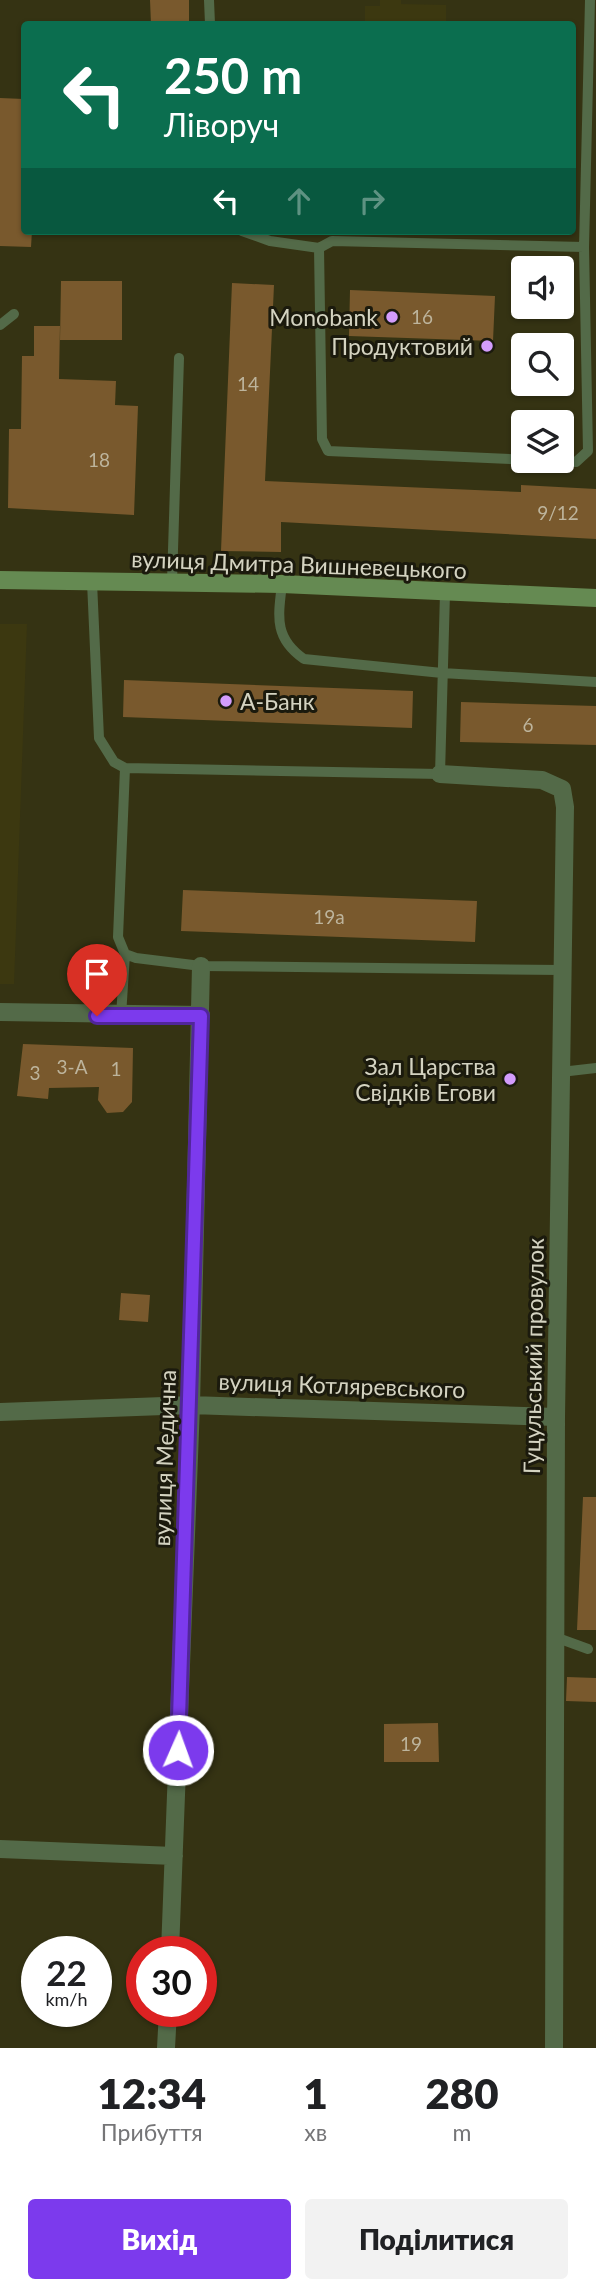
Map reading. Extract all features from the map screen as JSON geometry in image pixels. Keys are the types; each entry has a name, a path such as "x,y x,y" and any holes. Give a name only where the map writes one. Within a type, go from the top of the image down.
{"street":[{"name":"вулиця Дмитра Вишневецького","path":"0,580 282,584 596,598"},
{"name":"Гуцульський провулок","path":"440,774 542,780 562,789 554,2048"},
{"name":"вулиця Медична","path":"171,1936 191,1405 201,965"},
{"path":"0,1012 121,1017 201,1016"},
{"name":"вулиця Котляревського","path":"0,1412 191,1405 556,1417"},
{"path":"0,1849 174,1856"},
{"path":"166,2048 167,2027"}],"lane":[{"path":"209,0 210,21"},
{"path":"319,248 322,439 328,451 576,463 588,451 584,247 590,0"},
{"path":"253,235 270,241 319,248 332,241 584,247"},
{"path":"0,325 14,314"},
{"path":"172,582 179,358"},
{"path":"92,582 99,738 114,762 125,768 440,774 445,593"},
{"path":"282,584 279,615 284,640 289,648 304,659 442,673 596,682"},
{"path":"121,1017 125,954 118,937 125,768"},
{"path":"125,954 136,958 201,965 562,970"},
{"path":"561,1072 596,1068"},
{"path":"555,1637 588,1649"}],"shaded area":[{"path":"380,0 401,0 401,4 446,5 446,21 365,21 365,6 380,6"},
{"path":"0,624 27,624 14,984 0,984"}],"building":[{"path":"150,0 189,0 189,21 151,21"},
{"path":"0,98 21,99 21,235 32,235 31,247 0,246"},
{"path":"61,281 122,281 122,340 60,340"},
{"path":"232,283 274,285 265,481 521,492 521,485 596,489 596,539 281,522 281,552 221,551"},
{"path":"350,290 495,296 493,341 349,336"},
{"path":"34,326 60,326 59,379 116,381 115,405 138,406 134,515 8,508 9,429 21,429 22,356 34,356"},
{"path":"124,680 413,691 412,728 123,717"},
{"path":"461,702 596,706 596,745 460,742"},
{"path":"183,890 477,901 475,942 181,931"},
{"path":"23,1044 133,1048 132,1102 123,1112 107,1113 98,1100 99,1087 49,1088 48,1099 17,1096"},
{"path":"121,1293 150,1295 148,1322 119,1320"},
{"path":"583,1497 596,1497 596,1630 577,1630"},
{"path":"567,1677 596,1678 596,1702 566,1701"},
{"path":"438,1723 439,1762 384,1762 384,1724"}],"place":[{"name":"Monobank","path":"392,317"},
{"name":"Продуктовий","path":"487,346"},
{"name":"А-Банк","path":"226,701"},
{"name":"Зал Царства Свiдкiв Егови","path":"510,1079"}],"route":[{"path":"97,1016 201,1016 191,1405 178,1750"}]}
